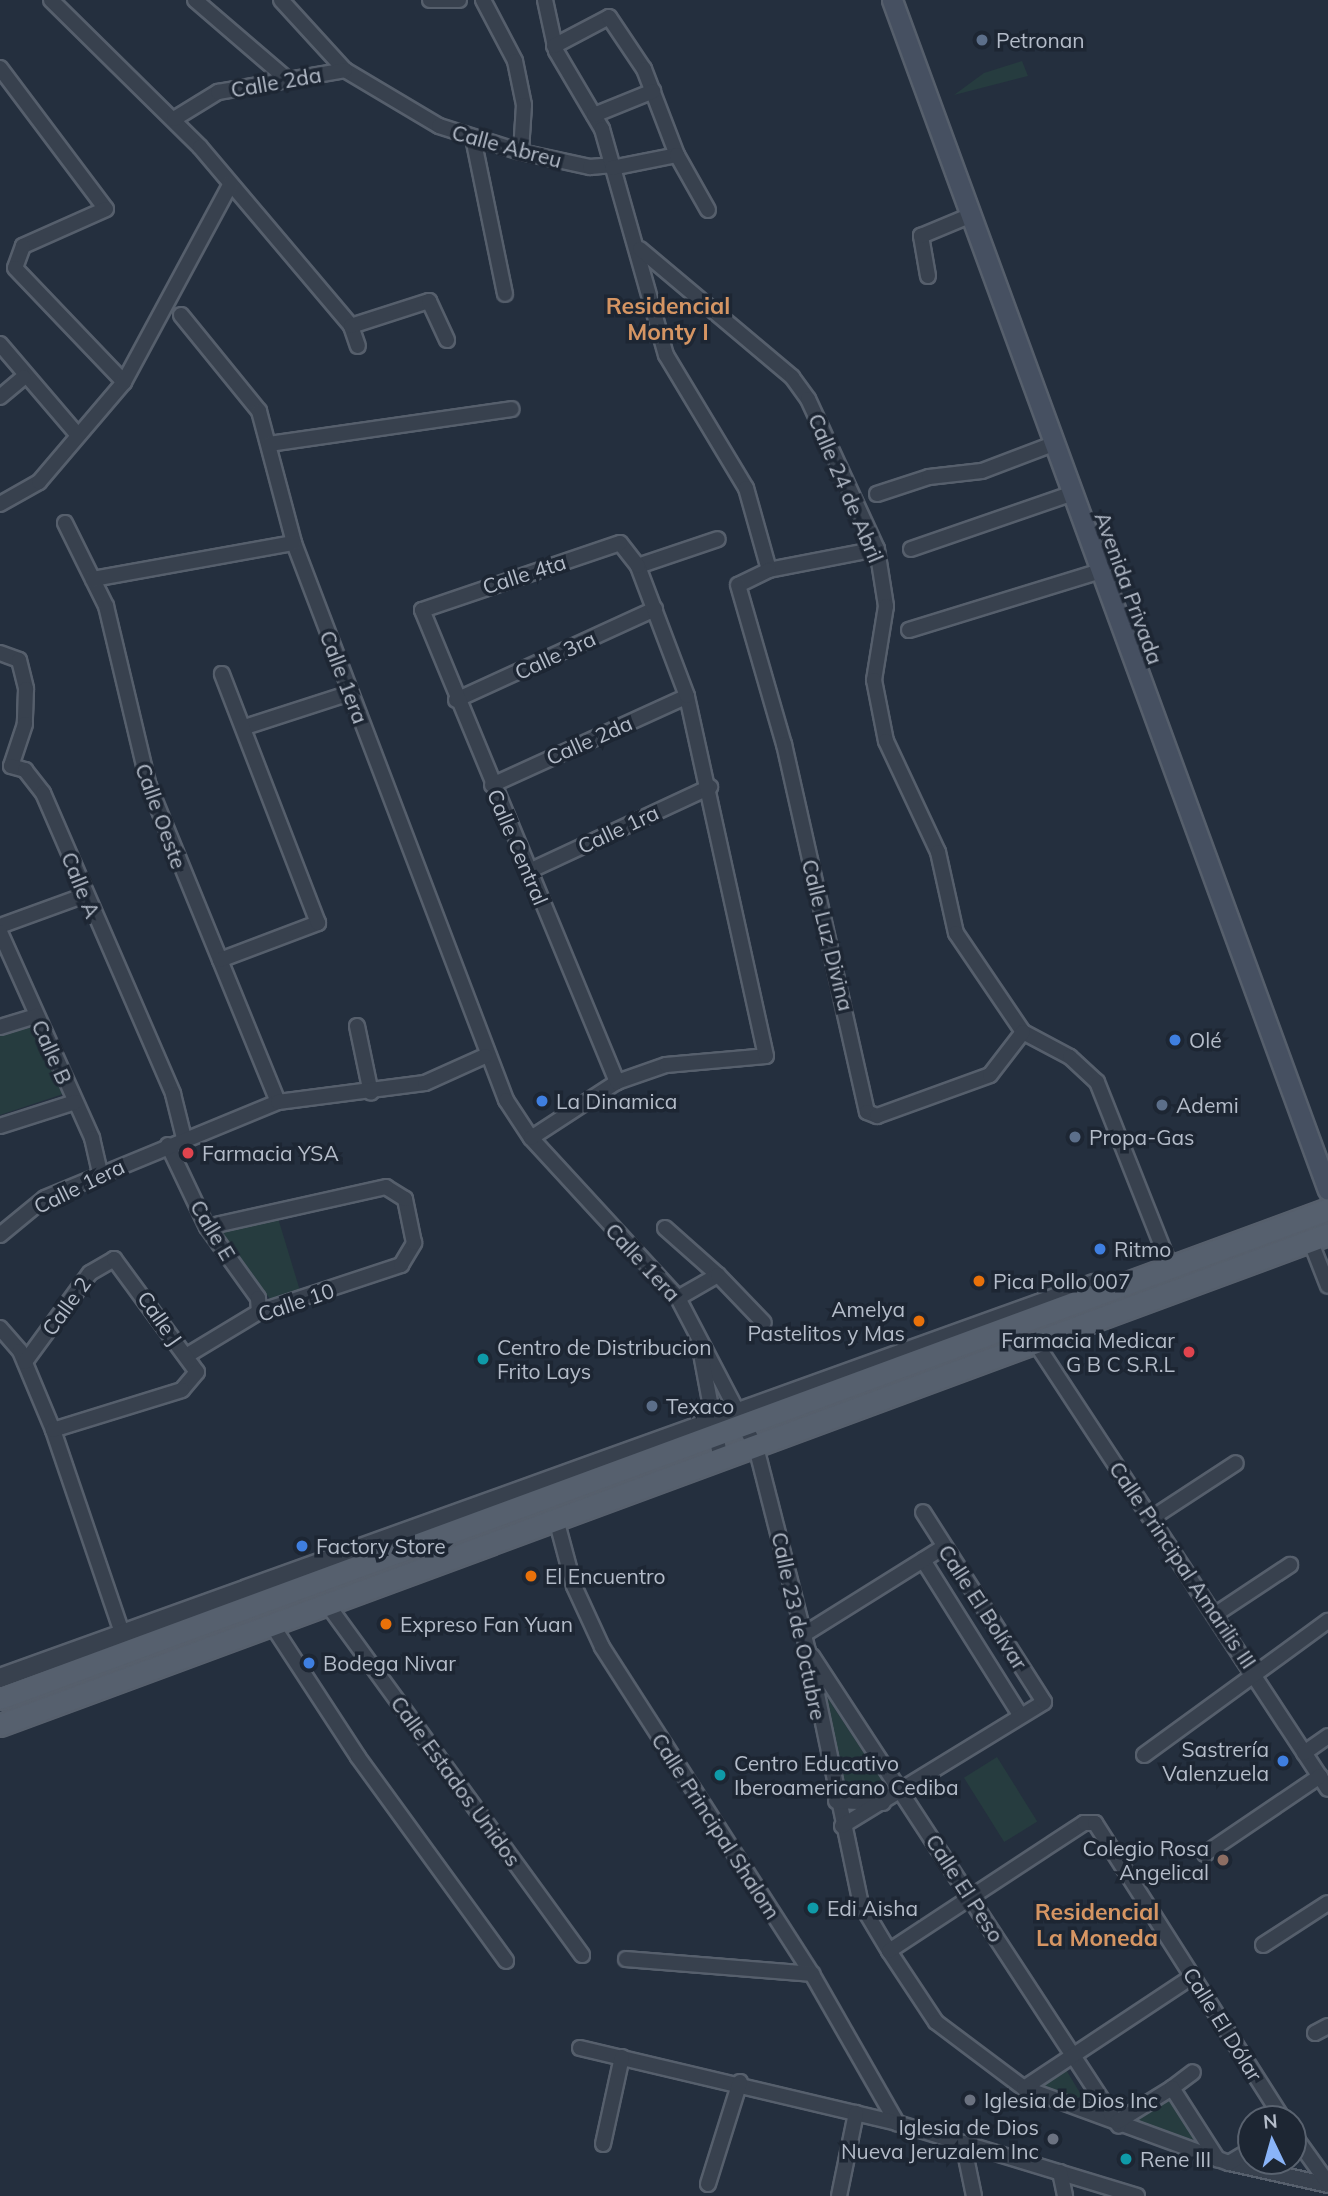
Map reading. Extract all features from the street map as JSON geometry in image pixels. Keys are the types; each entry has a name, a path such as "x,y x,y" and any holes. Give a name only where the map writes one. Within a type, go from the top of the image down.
{"main road":[{"name":"Avenida Privada","path":"892,0 1098,572 1328,1190"},
{"path":"0,1698 743,1417 1328,1209"},
{"path":"0,1725 330,1608 556,1519 721,1461 1319,1237"}],"street":[{"path":"51,0 174,119 351,327 358,346"},
{"path":"195,0 287,79"},
{"name":"Calle Abreu","path":"282,0 345,70 394,103 473,138 590,167 677,155"},
{"path":"430,0 459,0"},
{"path":"483,0 515,61 524,105 521,152"},
{"path":"545,0 555,46 594,115 612,166 640,249 666,355 746,488 769,570 877,549"},
{"path":"555,46 610,17 653,91 677,155 708,210"},
{"path":"0,68 106,209 23,246 15,268 124,382"},
{"name":"Calle 2da","path":"174,119 218,92 345,70"},
{"path":"594,115 653,91"},
{"path":"473,138 505,294"},
{"path":"2,504 39,482 76,433 124,382 230,185"},
{"path":"928,276 921,236 970,216"},
{"name":"Calle 24 de Abril","path":"640,249 800,387 877,549 886,606 874,680 886,741 938,852 956,933 1023,1032 1070,1056 1097,1082 1167,1259"},
{"path":"351,327 429,301 447,340"},
{"name":"Calle 1era","path":"181,314 259,411 294,544 485,1056 531,1138 678,1298 743,1417 756,1447"},
{"path":"0,344 24,377 76,433"},
{"path":"0,397 24,377"},
{"path":"269,444 511,409"},
{"path":"877,494 929,477 982,471 1053,444"},
{"path":"911,549 1071,494"},
{"name":"Calle Oeste","path":"65,523 106,606 149,786 278,1102"},
{"path":"531,1138 617,1082 666,1065 766,1056 710,787 687,696 638,566 718,539"},
{"path":"93,579 294,544"},
{"name":"Calle 4ta","path":"422,610 609,546 627,547 638,566"},
{"name":"Calle Luz Divina","path":"769,570 741,580 867,1112 877,1116 990,1075 1023,1032"},
{"path":"909,630 1098,572"},
{"name":"Calle 3ra","path":"456,701 655,609"},
{"name":"Calle Central","path":"422,610 456,701 617,1082"},
{"name":"Calle A","path":"0,653 19,660 26,689 25,724 5,768 25,770 43,793 173,1094 184,1138"},
{"path":"220,960 318,923 245,727 222,674"},
{"path":"245,727 350,693"},
{"name":"Calle 2da","path":"492,785 687,696"},
{"name":"Calle 1ra","path":"527,872 710,787"},
{"path":"0,926 85,895"},
{"name":"Calle B","path":"0,932 75,1102 100,1173"},
{"path":"0,1027 36,1016"},
{"path":"357,1026 371,1093"},
{"name":"Calle 1era","path":"0,1235 45,1198 184,1138 278,1102 371,1093 425,1083 485,1056"},
{"path":"0,1126 75,1102"},
{"name":"Calle E","path":"168,1145 207,1227 258,1298 259,1312"},
{"name":"Calle 10","path":"186,1356 259,1312 411,1258 414,1243 405,1199 393,1188 207,1227"},
{"path":"743,1417 1328,1200"},
{"path":"665,1228 718,1275 764,1323"},
{"path":"1319,1237 1328,1286"},
{"name":"Calle J","path":"53,1430 195,1381 197,1372 114,1259"},
{"name":"Calle 2","path":"25,1362 90,1273 114,1259"},
{"path":"678,1298 718,1275"},
{"path":"0,1328 25,1362 53,1430 123,1636"},
{"path":"697,1335 721,1461"},
{"name":"Calle Principal Amarilis III","path":"1035,1342 1256,1675 1328,1789"},
{"path":"0,1678 714,1428"},
{"name":"Calle 23 de Octubre","path":"756,1447 808,1651 836,1801 861,1904 936,2022 1024,2088 1224,2162 1328,2184"},
{"path":"1152,1518 1237,1463"},
{"name":"Calle El Bolívar","path":"923,1512 1044,1702 1021,1716 923,1560"},
{"name":"Calle Principal Shalom","path":"556,1519 574,1586 602,1647 812,1974 897,2123"},
{"path":"803,1635 944,1547"},
{"path":"1216,1614 1290,1565"},
{"name":"Calle Estados Unidos","path":"330,1608 582,1955"},
{"path":"1144,1755 1328,1621"},
{"path":"274,1628 358,1757 506,1961"},
{"name":"Calle El Peso","path":"808,1651 1118,2124"},
{"path":"842,1826 902,1793 1021,1716"},
{"path":"1304,1753 1328,1736"},
{"path":"1205,1854 1320,1776"},
{"path":"836,1801 883,1804"},
{"name":"Calle El Dólar","path":"971,1897 1084,1823 1095,1823 1274,2105"},
{"path":"889,1951 971,1897"},
{"path":"1263,1945 1328,1903"},
{"path":"626,1959 812,1974"},
{"path":"1024,2088 1193,1976"},
{"path":"580,2048 740,2082 897,2123 1138,2196"},
{"path":"603,2144 622,2057"},
{"path":"1118,2124 1193,2072"},
{"path":"708,2184 740,2082"},
{"path":"1172,2088 1224,2162 1237,2156"},
{"path":"839,2196 856,2113"},
{"path":"963,2143 974,2196"},
{"path":"1307,2154 1328,2184"},
{"path":"1060,2172 1065,2196"}],"green space":[{"path":"1022,61 1028,76 954,95 984,73"},
{"path":"32,1012 66,1093 0,1115 0,1021"},
{"path":"278,1218 301,1294 274,1304 218,1231"},
{"path":"817,1682 883,1782 882,1790 843,1790"},
{"path":"997,1757 1037,1821 1004,1842 964,1778"},
{"path":"1065,2068 1089,2108 1034,2087"},
{"path":"1170,2098 1199,2141 1130,2123"}],"place":[{"name":"Petronan","path":"982,40"},
{"name":"Olé","path":"1175,1040"},
{"name":"La Dinamica","path":"542,1101"},
{"name":"Ademi","path":"1162,1105"},
{"name":"Propa-Gas","path":"1075,1137"},
{"name":"Farmacia YSA","path":"188,1153"},
{"name":"Ritmo","path":"1100,1249"},
{"name":"Pica Pollo 007","path":"979,1281"},
{"name":"Amelya Pastelitos y Mas","path":"919,1321"},
{"name":"Farmacia Medicar G B C S.R.L","path":"1189,1352"},
{"name":"Centro de Distribucion Frito Lays","path":"483,1359"},
{"name":"Texaco","path":"652,1406"},
{"name":"Factory Store","path":"302,1546"},
{"name":"El Encuentro","path":"531,1576"},
{"name":"Expreso Fan Yuan","path":"386,1624"},
{"name":"Bodega Nivar","path":"309,1663"},
{"name":"Sastrería Valenzuela","path":"1283,1761"},
{"name":"Centro Educativo Iberoamericano Cediba","path":"720,1775"},
{"name":"Colegio Rosa Angelical","path":"1223,1860"},
{"name":"Edi Aisha","path":"813,1908"},
{"name":"Iglesia de Dios Inc","path":"970,2100"},
{"name":"Iglesia de Dios Nueva Jeruzalem Inc","path":"1053,2139"},
{"name":"Rene III","path":"1126,2159"}],"district":[{"name":"Residencial Monty I","path":"668,319"},
{"name":"Residencial La Moneda","path":"1097,1925"}]}
